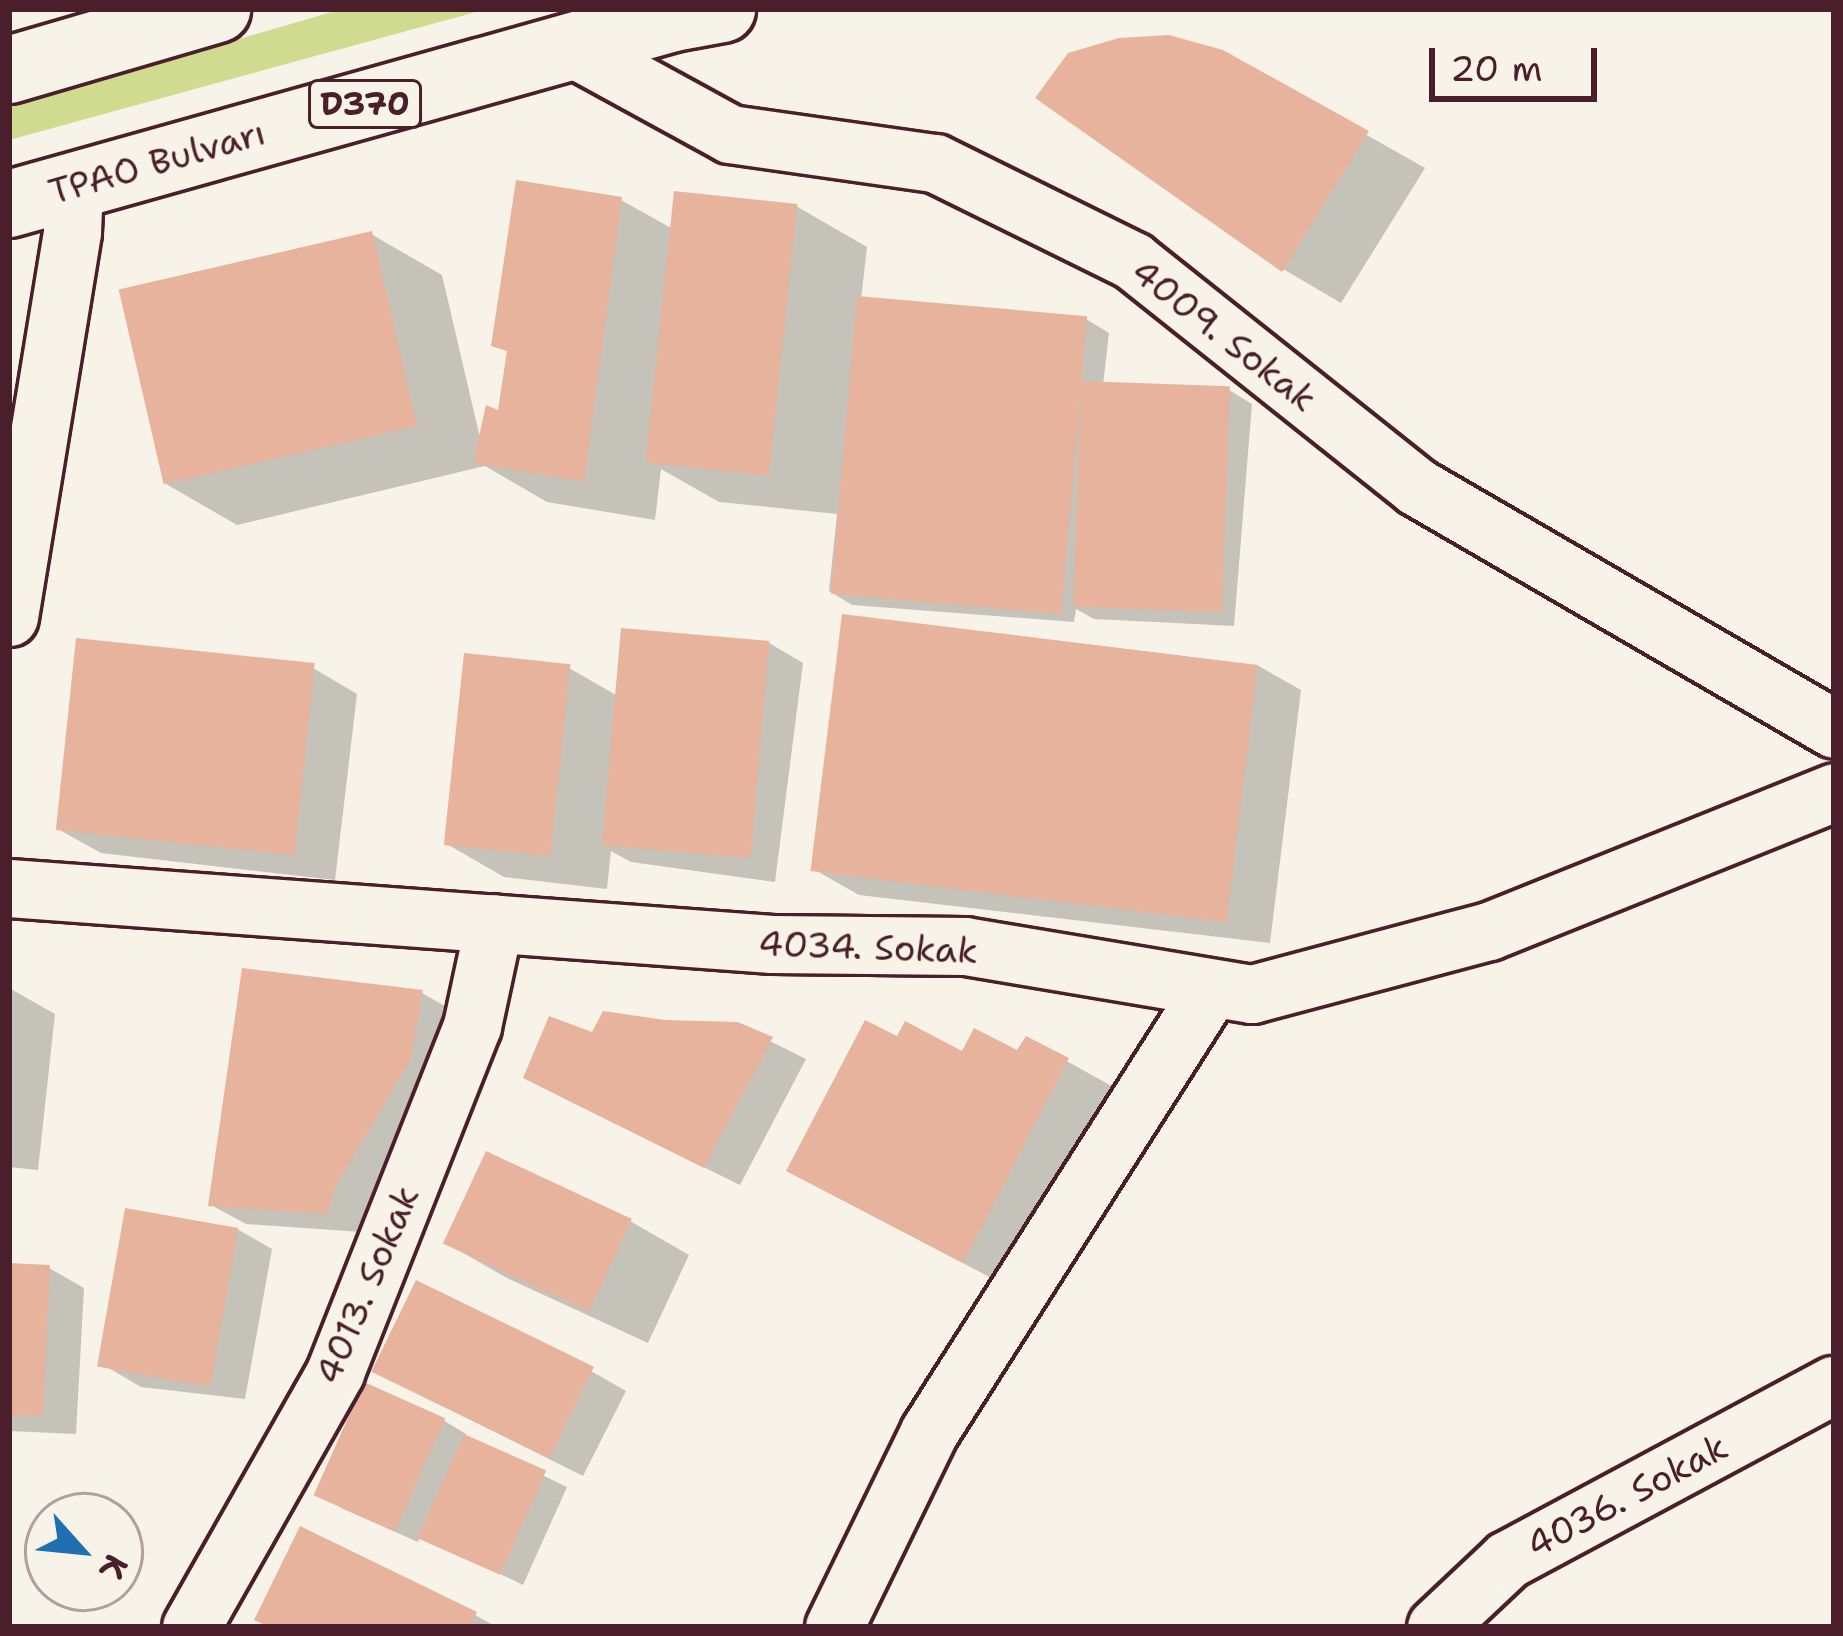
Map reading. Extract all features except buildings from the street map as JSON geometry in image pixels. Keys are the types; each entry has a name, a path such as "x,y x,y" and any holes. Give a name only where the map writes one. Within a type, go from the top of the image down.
{"highway":[{"path":"9,70 217,9"},
{"name":"TPAO Bulvarı","path":"9,204 722,9"}],"street":[{"name":"4009. Sokak","path":"571,47 730,134 935,163 1133,261 1418,487 1834,729"},
{"path":"9,617 72,232 74,185"},
{"name":"4034. Sokak","path":"9,888 772,944 965,946 1252,994 1489,931 1834,792"},
{"name":"4013. Sokak","path":"191,1627 335,1372 472,1025 494,923"},
{"path":"834,1627 928,1432 1210,990"},
{"name":"4036. Sokak","path":"1436,1627 1507,1560 1834,1385"}],"green space":[{"path":"342,9 487,9 9,140 9,106"}]}
